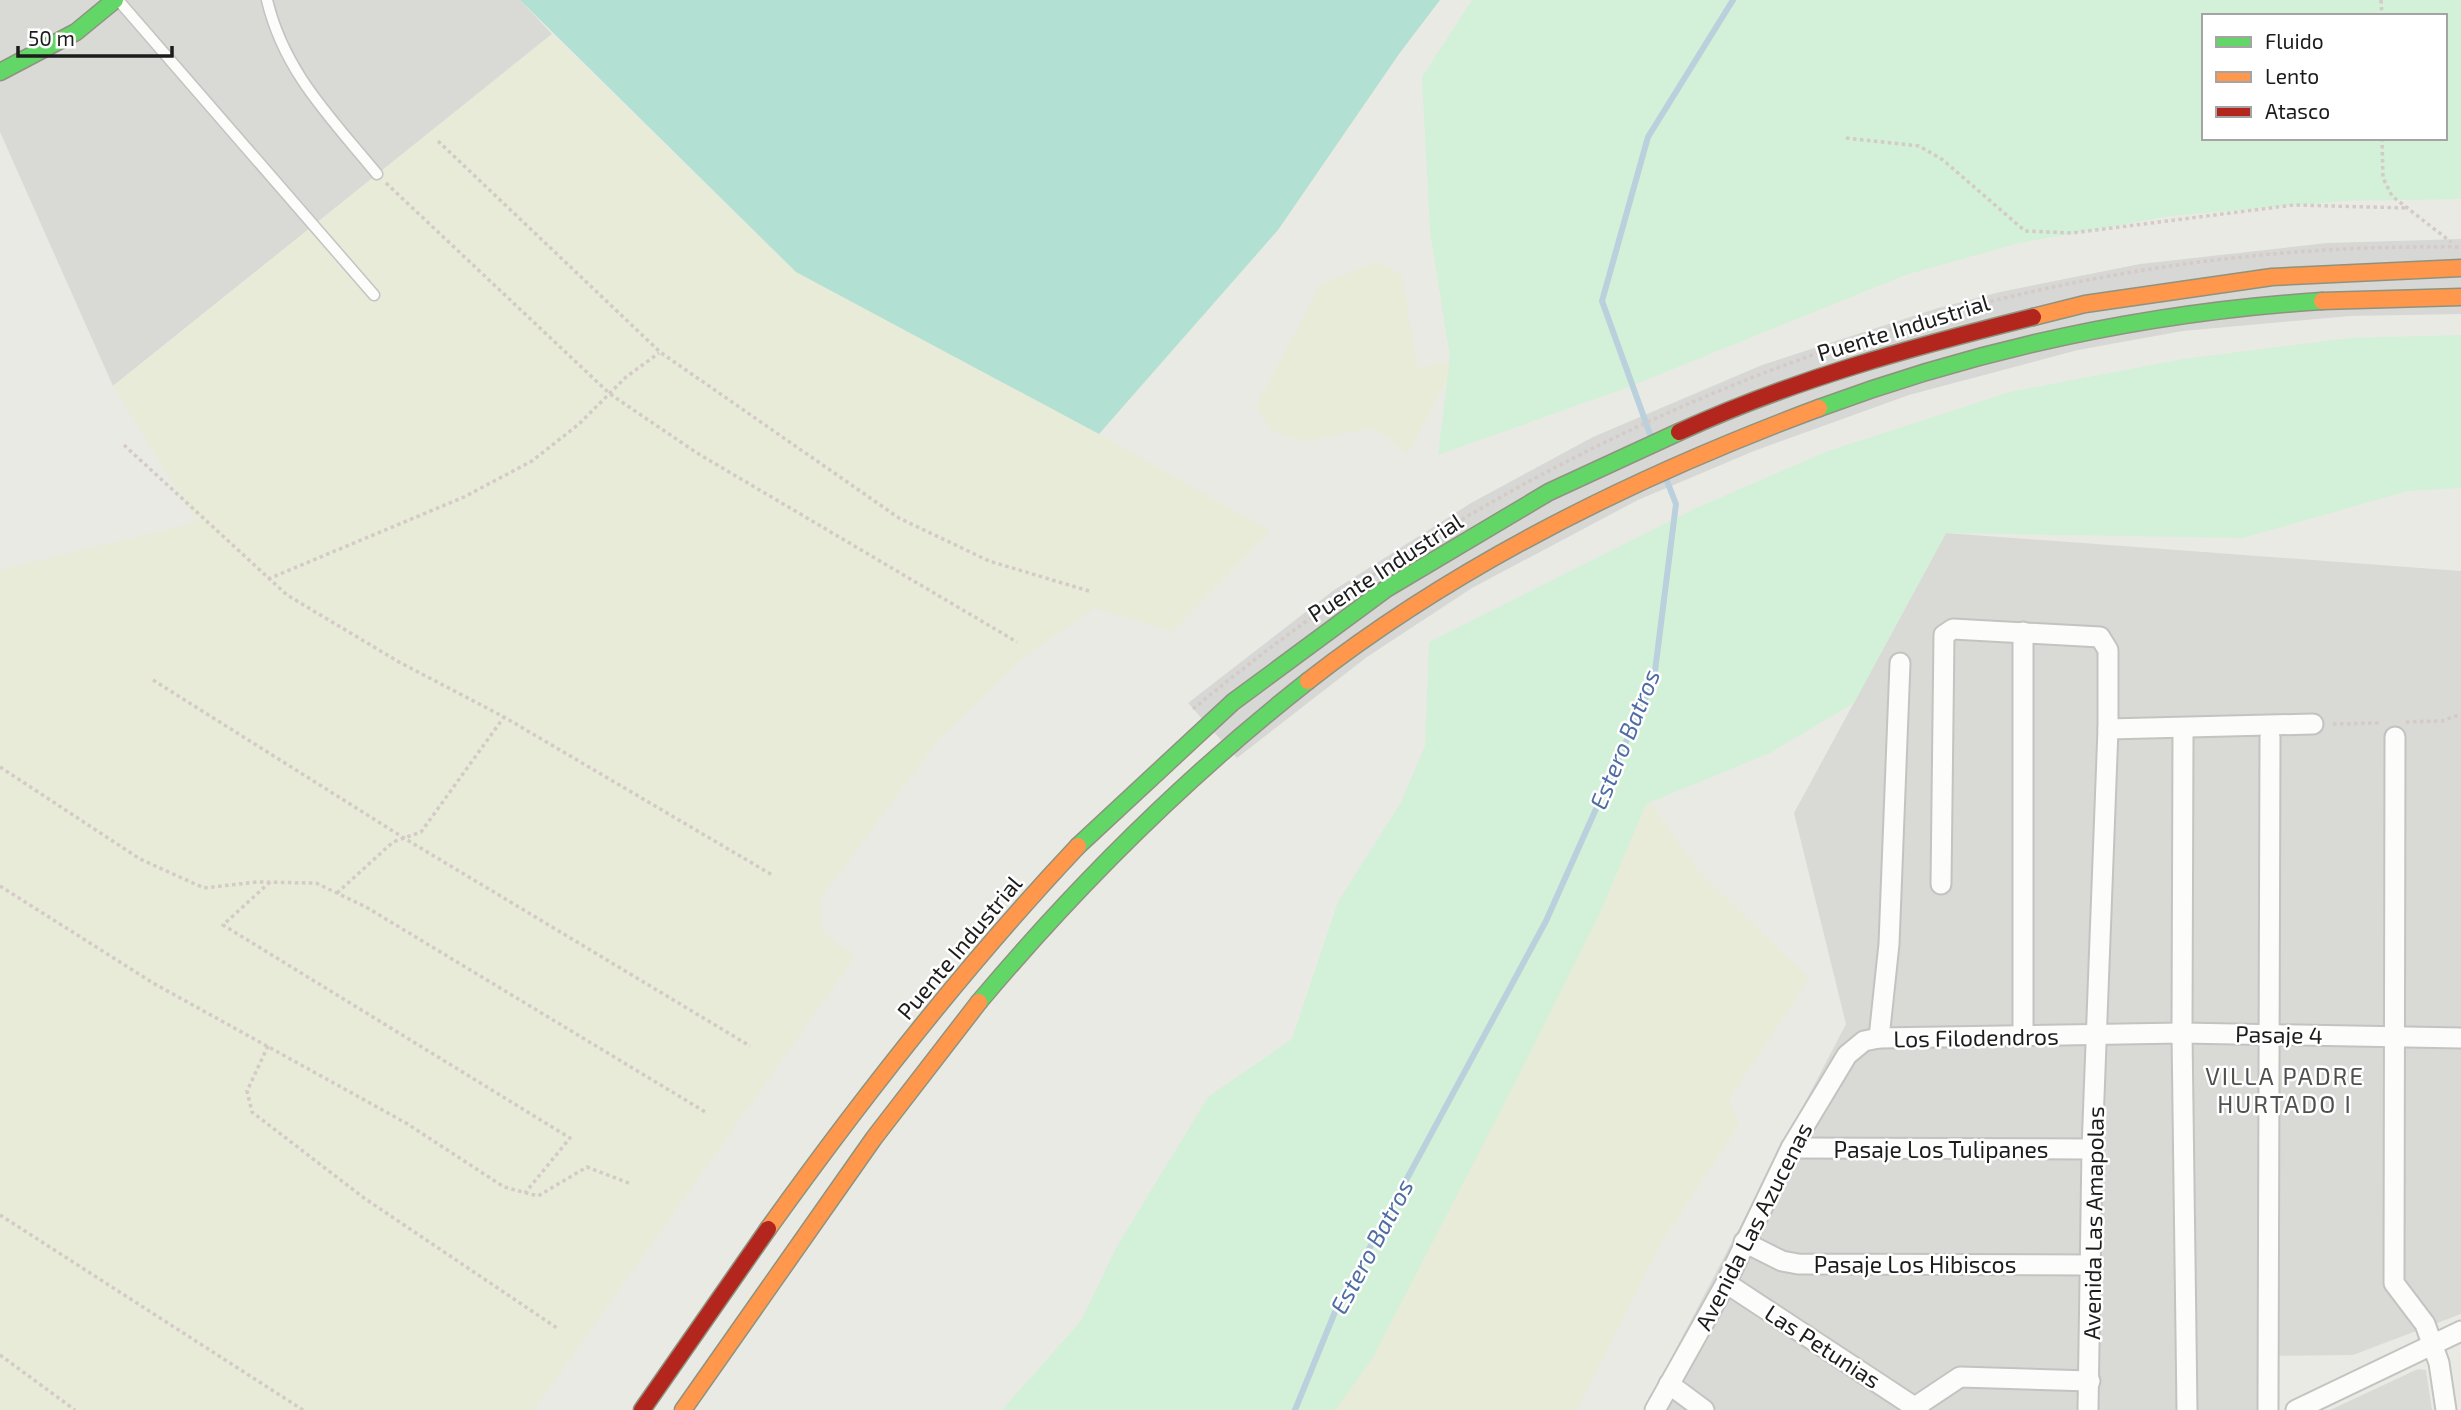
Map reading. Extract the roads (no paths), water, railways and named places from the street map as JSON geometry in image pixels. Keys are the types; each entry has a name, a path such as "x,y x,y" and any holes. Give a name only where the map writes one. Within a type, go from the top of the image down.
{"main road":[{"path":"0,72 60,42 95,20 117,0"},
{"name":"Puente Industrial","path":"642,1410 767,1227 945,997 1096,827 1207,725 1346,617 1512,513 1635,450 1825,373 1963,331 2134,294 2268,277 2461,268"},
{"name":"Puente Industrial","path":"684,1410 874,1136 970,1013 1086,879 1225,745 1357,643 1518,542 1689,459 1825,406 1961,362 2127,323 2291,302 2461,297"}],"street":[{"path":"1941,884 1942,639 1953,629 2023,632 2023,1036"},
{"name":"Avenida Las Amapolas","path":"2023,632 2095,634 2105,640 2108,650 2108,729 2092,1149 2088,1410"},
{"path":"1879,1038 1889,944 1900,663"},
{"path":"2108,729 2313,724"},
{"path":"2183,736 2182,1033 2187,1410"},
{"path":"2268,1410 2270,737"},
{"path":"2395,737 2394,1283 2425,1324 2433,1346 2446,1410"},
{"name":"Pasaje 4","path":"2098,1035 2182,1033 2461,1038"},
{"name":"Los Filodendros","path":"1855,1046 1879,1038 2098,1035"},
{"name":"Avenida Las Azucenas","path":"1655,1410 1726,1283 1791,1148 1855,1046"},
{"name":"Pasaje Los Tulipanes","path":"1791,1148 2092,1149"},
{"name":"Pasaje Los Hibiscos","path":"1744,1242 1782,1261 1798,1264 2091,1265"},
{"name":"Las Petunias","path":"1726,1283 1917,1408"},
{"path":"2296,1410 2326,1404 2461,1331"},
{"path":"1917,1408 1960,1377 2090,1381"},
{"path":"1669,1384 1704,1410"}],"lane":[{"path":"117,0 374,295"},
{"path":"267,0 274,31 297,76 377,174"}],"waterway":[{"name":"Estero Batros","path":"1650,434 1602,301 1648,137 1733,0"},
{"name":"Estero Batros","path":"1295,1410 1335,1312 1546,921 1654,679 1676,504 1667,481"}],"district":[{"name":"VILLA PADRE HURTADO I","path":"2285,1089"}]}
